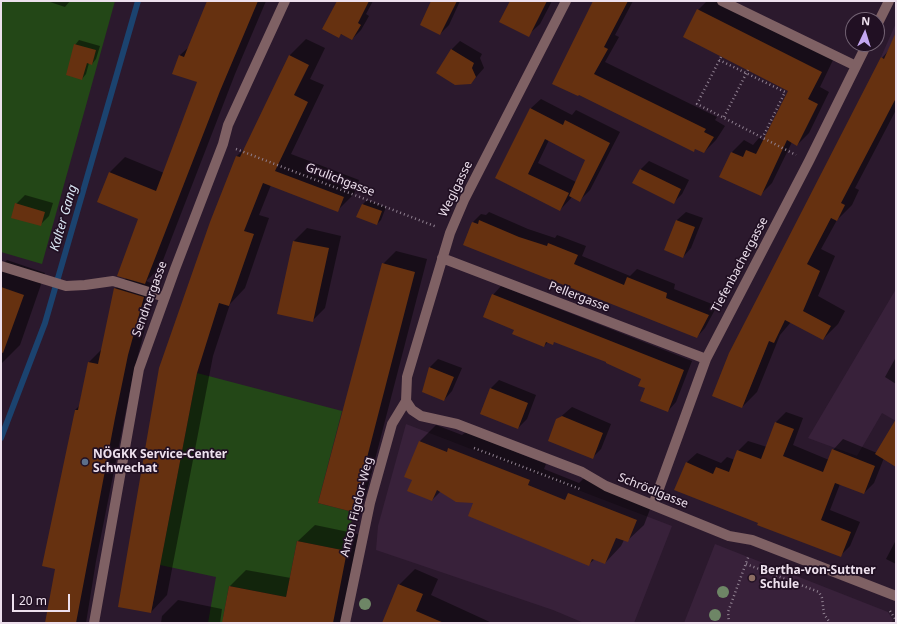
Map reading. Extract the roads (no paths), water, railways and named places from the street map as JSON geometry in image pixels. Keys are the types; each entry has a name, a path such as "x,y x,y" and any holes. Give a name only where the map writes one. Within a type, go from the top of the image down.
{"street":[{"name":"Sendnergasse","path":"94,623 139,369 223,144 228,125 285,1"},
{"name":"Weglgasse","path":"406,401 405,391 407,377 450,232 464,200 566,1"},
{"path":"722,1 856,66"},
{"path":"884,12 889,1"},
{"name":"Tiefenbachergasse","path":"653,505 706,360 809,161 863,52"},
{"name":"Pellergasse","path":"442,258 706,360"},
{"path":"1,266 41,277 66,286 85,286 113,281 165,297"},
{"name":"Schrödlgasse","path":"406,401 412,410 421,416 464,427 582,472 606,486 730,536 752,540 896,596"},
{"name":"Anton Figdor-Weg","path":"345,623 374,488 392,424 406,401"}],"waterway":[{"name":"Kalter Gang","path":"1,438 45,323 138,1"}],"place":[{"name":"NÖGKK Service-Center Schwechat","path":"85,462"},
{"name":"Bertha-von-Suttner Schule","path":"752,578"}]}
